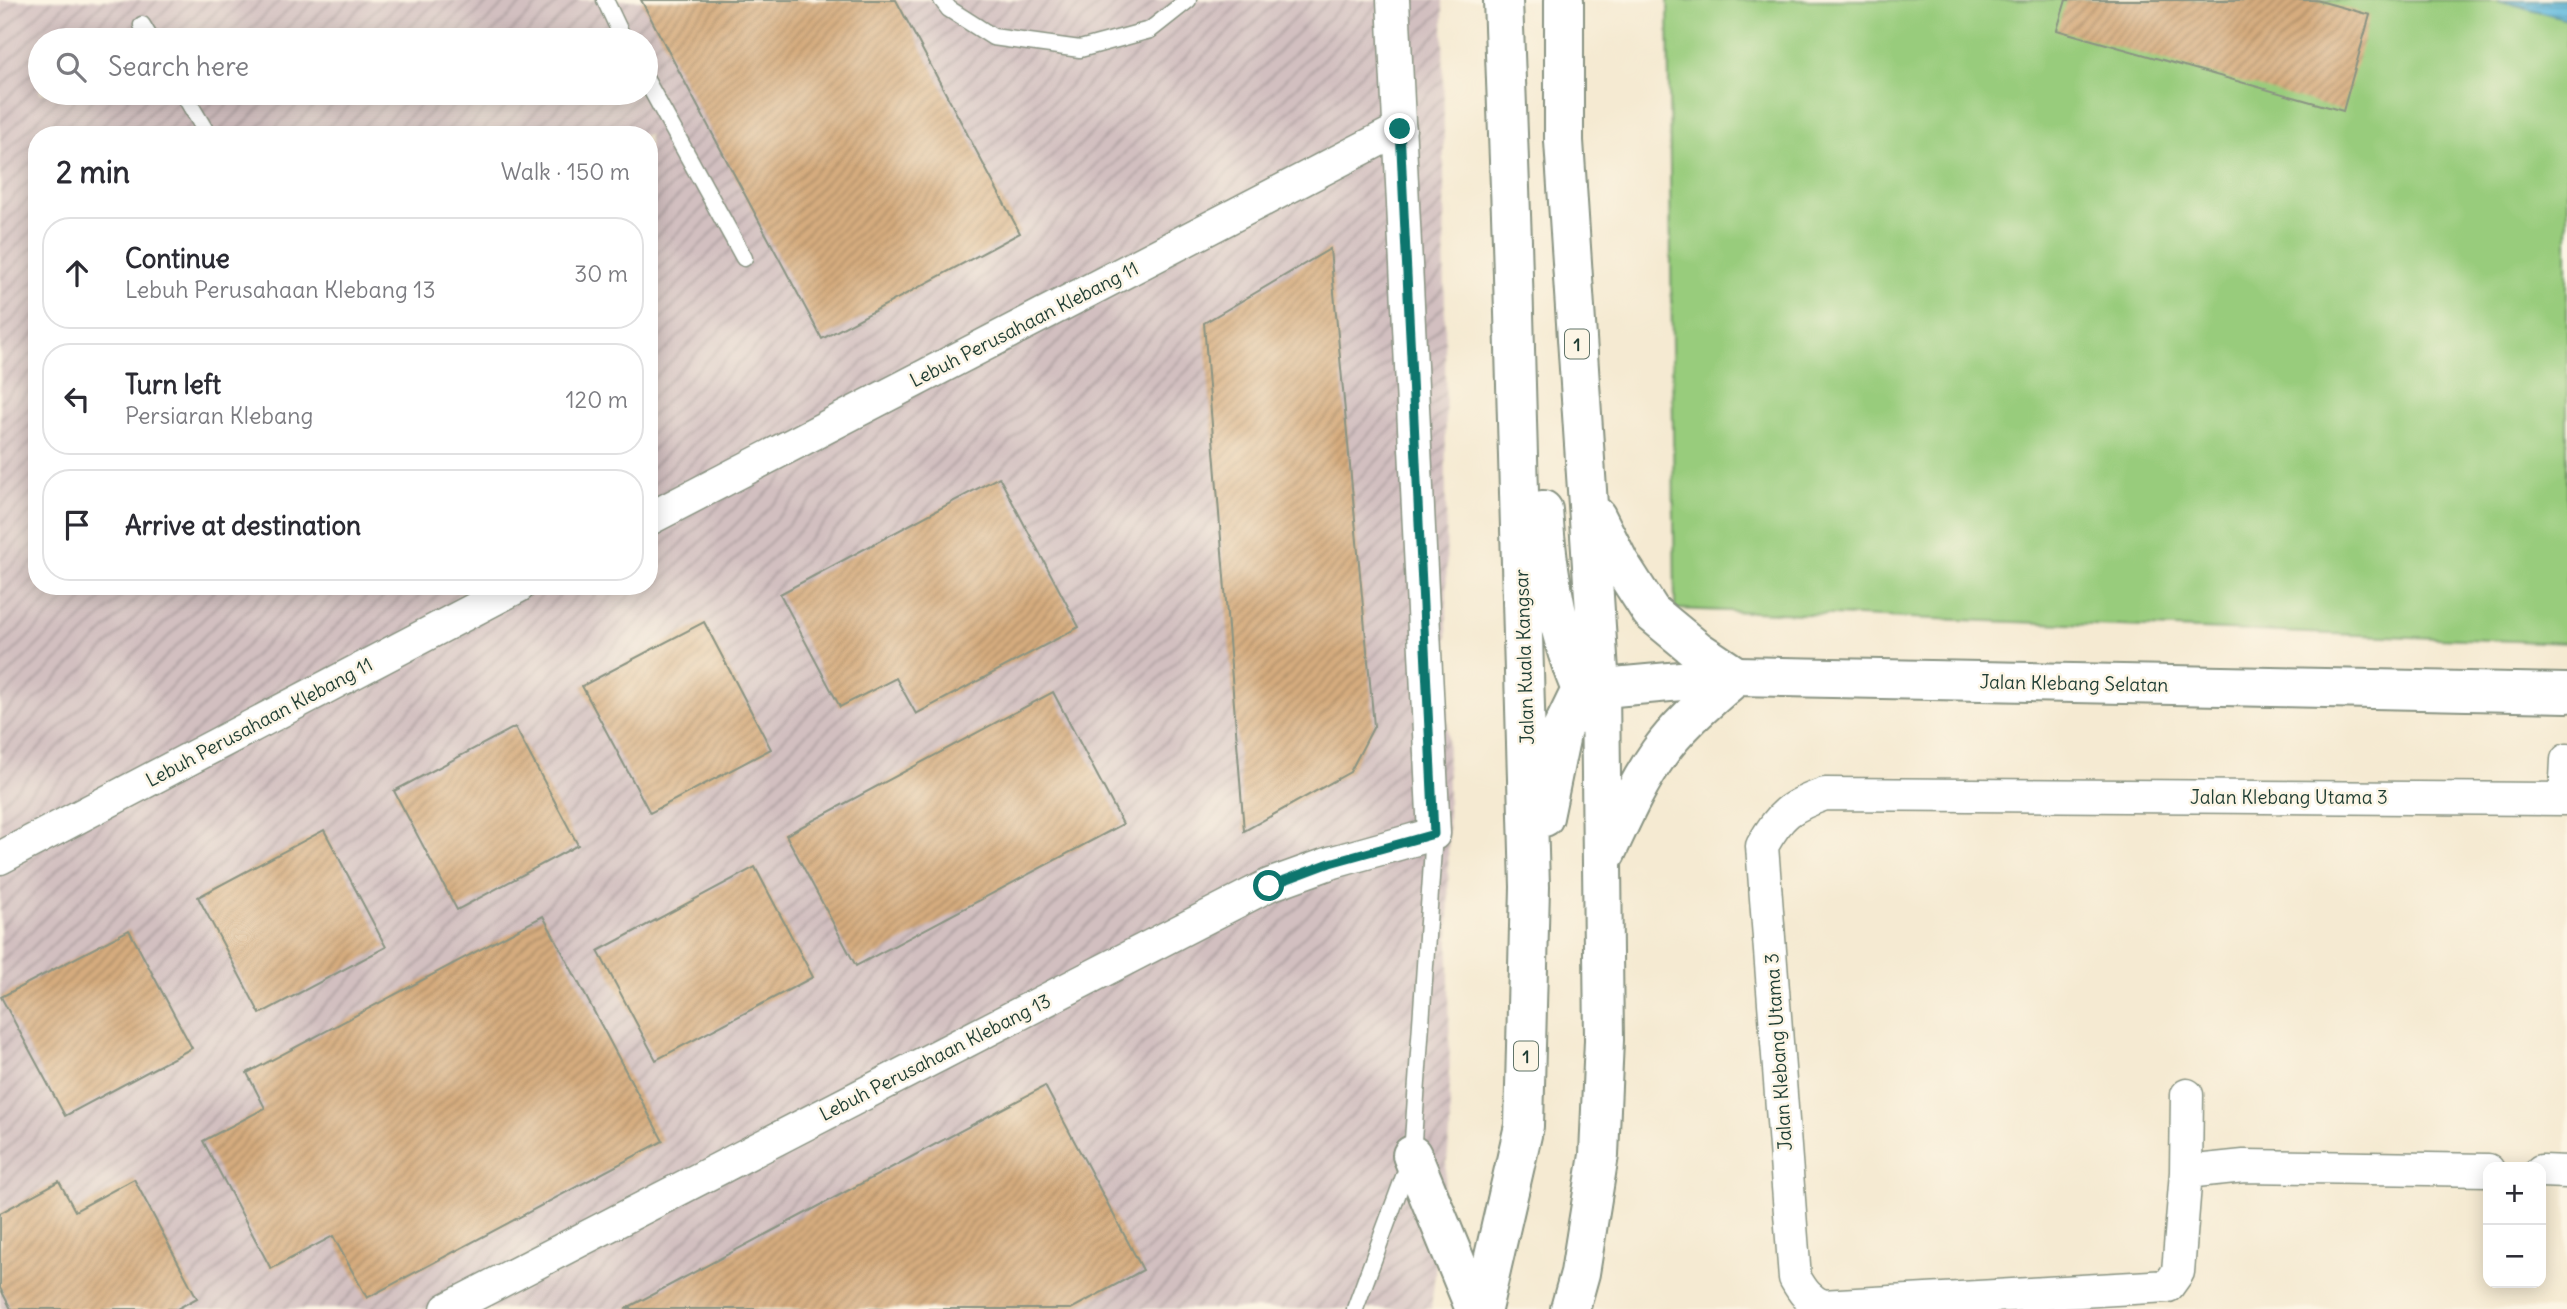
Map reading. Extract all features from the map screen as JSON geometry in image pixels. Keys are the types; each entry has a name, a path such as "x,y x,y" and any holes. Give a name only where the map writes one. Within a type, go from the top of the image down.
{"main road":[{"name":"Jalan Kuala Kangsar","path":"1482,1309 1524,1126 1530,887 1503,0"},
{"name":"1","path":"1564,0 1564,141 1588,500 1590,689 1602,862 1604,1040 1599,1155 1580,1273 1570,1309"},
{"path":"1512,241 1531,283 1545,550 1565,652 1590,689 1562,729 1530,887"},
{"path":"1588,500 1619,562 1651,612 1697,650 1736,676 1696,711 1660,752 1627,806 1602,862"},
{"name":"Jalan Klebang Selatan","path":"1590,689 1736,676 2567,693"},
{"path":"1412,1155 1475,1309"}],"street":[{"path":"1393,0 1434,834"},
{"name":"Lebuh Perusahaan Klebang 11","path":"658,514 1400,129"},
{"name":"Lebuh Perusahaan Klebang 11","path":"0,858 483,595"},
{"path":"2566,799 2567,760"},
{"name":"Jalan Klebang Utama 3","path":"2186,1171 2178,1272 2168,1286 1822,1306 1811,1301 1803,1294 1795,1278 1762,846 1775,822 1799,803 1825,794 2566,799"},
{"name":"Lebuh Perusahaan Klebang 13","path":"447,1309 1269,886 1330,863 1434,834"},
{"path":"2187,1095 2186,1171 2244,1166 2483,1170"},
{"path":"2546,1171 2567,1171"}],"lane":[{"path":"605,0 618,28"},
{"path":"942,0 948,9 993,37 1080,49 1150,30 1188,0"},
{"path":"658,102 744,258"},
{"path":"190,105 203,126"},
{"path":"1356,1309 1412,1155 1434,834"}],"shaded area":[{"path":"0,0 1443,0 1450,1133 1431,1309 0,1309"}],"green space":[{"path":"1668,0 2567,0 2567,643 1675,609"}],"water":[{"path":"2498,0 2567,0 2567,19"}],"building":[{"path":"641,0 896,0 1020,233 822,339"},
{"path":"2066,0 2316,0 2370,15 2343,111 2057,30"},
{"path":"1330,249 1374,726 1350,772 1244,831 1204,323"},
{"path":"999,477 1079,627 916,714 896,678 840,707 780,594"},
{"path":"704,622 771,749 650,813 582,686"},
{"path":"1053,692 1123,824 856,966 786,835"},
{"path":"515,727 578,845 457,910 394,791"},
{"path":"324,830 386,947 260,1014 198,897"},
{"path":"755,867 813,977 656,1060 598,951"},
{"path":"543,916 663,1141 367,1298 333,1236 271,1269 203,1141 265,1108 247,1073"},
{"path":"129,930 192,1048 65,1116 1,997"},
{"path":"1045,1086 1143,1270 1071,1309 625,1309"},
{"path":"134,1179 197,1298 177,1309 11,1309 0,1288 0,1213 59,1181 75,1211"}],"route":[{"path":"1269,886 1330,863 1434,834 1400,129"}]}
